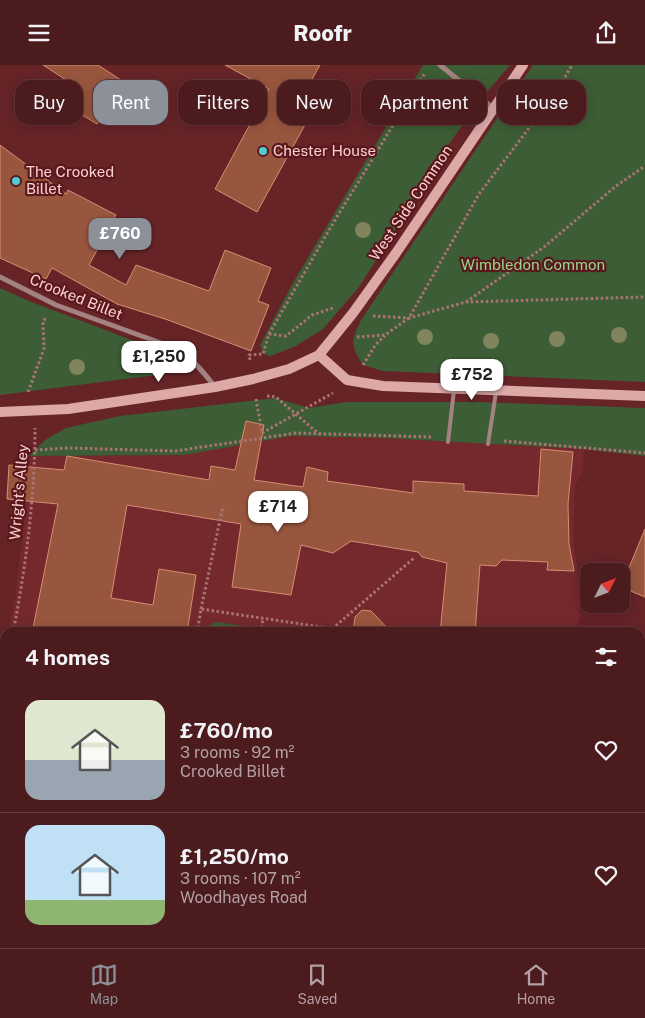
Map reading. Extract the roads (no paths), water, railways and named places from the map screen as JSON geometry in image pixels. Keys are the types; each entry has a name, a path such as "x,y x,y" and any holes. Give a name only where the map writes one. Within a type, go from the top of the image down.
{"main road":[{"name":"West Side Common","path":"319,355 353,313 396,253 494,108 520,66"},
{"path":"0,412 35,412 216,387 289,369 319,355 347,380 358,382 383,385 645,395"}],"street":[{"path":"440,65 494,108"},
{"name":"Crooked Billet","path":"0,277 56,305 172,347 187,355 201,367 216,387"}],"lane":[{"path":"449,440 454,388"},
{"path":"488,442 496,390"}],"place":[{"name":"Chester House","path":"263,151"},
{"name":"The Crooked Billet","path":"16,181"}],"park label":[{"name":"Wimbledon Common","path":"533,265"}]}
